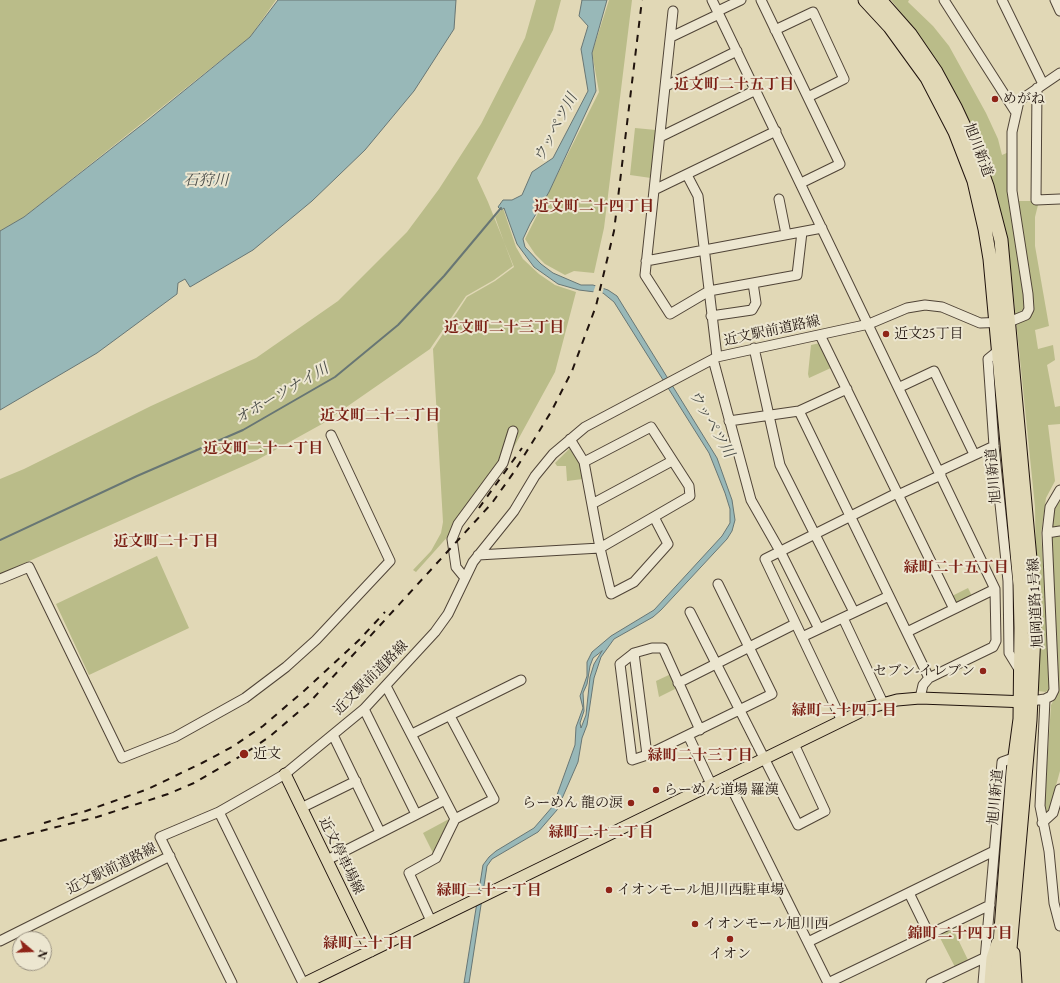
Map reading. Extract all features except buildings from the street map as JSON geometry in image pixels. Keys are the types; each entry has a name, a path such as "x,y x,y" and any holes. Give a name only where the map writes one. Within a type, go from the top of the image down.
{"highway":[{"name":"旭川新道","path":"865,0 890,27 927,78 955,132 974,181 1003,323 999,350 1020,585 1020,671 1026,702 1016,757 997,983"},
{"name":"旭川新道","path":"880,0 910,34 936,72 970,139 987,186 1000,240 1003,323 1032,581 1034,634 1026,702 1007,983"}],"main road":[{"path":"304,983 842,720 883,703 920,698 1026,702"},
{"name":"近文停車場線","path":"285,774 371,951"},
{"path":"1012,922 1016,983"},
{"path":"990,983 992,958 1001,932"}],"street":[{"path":"712,0 870,324 995,589 996,642 993,647 929,678 923,685 920,698"},
{"path":"671,37 741,0"},
{"path":"761,0 840,164 801,183"},
{"path":"944,0 1015,111"},
{"path":"1002,0 1040,86 1036,200 1060,199"},
{"path":"1055,0 1060,11"},
{"path":"673,11 645,275 670,314 709,291 797,275 802,232"},
{"path":"775,30 813,12 844,79 808,98"},
{"path":"666,86 737,51"},
{"path":"1003,323 1026,315 1029,309 1012,191 1012,132 1015,111 1019,101 1060,73"},
{"path":"660,137 756,90"},
{"path":"654,190 687,176 776,131"},
{"path":"687,176 698,196 715,358 729,421 751,500 780,551 819,629"},
{"path":"779,199 786,234"},
{"path":"646,261 822,228"},
{"path":"711,316 752,310 756,303 753,283"},
{"name":"近文駅前道路線","path":"0,941 170,856 160,837 219,812 285,774 364,709 435,632 448,614 464,578 478,555 514,511 535,476 553,454 585,427 715,358 754,348 870,324 907,308 925,305 942,307 980,323 1003,323"},
{"path":"820,335 954,609"},
{"path":"754,348 780,465 854,612"},
{"path":"999,350 988,359 994,446 1008,581 1009,653 1020,671"},
{"path":"900,387 934,371 974,454"},
{"path":"729,421 799,411 847,389"},
{"path":"799,411 929,678"},
{"path":"478,555 600,548 690,496 689,486 651,427 584,462"},
{"path":"464,578 456,567 452,539 458,524 503,463 513,431"},
{"path":"0,579 29,567 122,758 175,737 245,698 286,667 316,640 390,561 331,435"},
{"path":"570,439 584,462 600,548 611,594 634,582 668,544 654,517"},
{"path":"842,720 765,559 940,473 974,454 994,446"},
{"path":"592,504 672,461"},
{"name":"旭岡道路1号線","path":"1045,700 1051,696 1054,690 1047,533 1050,507 1060,490"},
{"path":"1047,533 1060,531"},
{"path":"700,730 663,648 652,648 634,653 620,664 632,760 647,755 700,730 772,694 718,584"},
{"path":"907,632 995,589"},
{"path":"802,637 889,596"},
{"path":"690,612 763,759 798,825 825,811 794,744"},
{"path":"842,618 883,703"},
{"path":"678,683 795,624"},
{"path":"634,653 647,755"},
{"path":"412,734 521,680"},
{"path":"386,686 455,819"},
{"path":"1026,702 1045,700 1040,806 1057,898 1060,926"},
{"path":"364,709 416,814"},
{"path":"431,921 409,873 436,858 455,819 494,799 450,716"},
{"path":"688,735 711,784"},
{"path":"333,736 380,832"},
{"path":"983,983 1002,762 1016,757"},
{"path":"726,777 828,983 990,905"},
{"path":"302,808 356,781"},
{"path":"1042,823 1053,813 1060,789"},
{"path":"327,860 444,800"},
{"path":"219,812 304,983"},
{"path":"808,942 994,851"},
{"path":"170,856 232,983"},
{"path":"909,893 929,934"},
{"path":"931,983 986,957"}],"green space":[{"path":"0,0 276,0 250,37 24,217 0,231"},
{"path":"536,0 561,0 553,30 477,178 513,266 494,280 466,296 430,349 322,424 257,460 0,574 0,479 24,469 151,406 256,358 338,301 407,232 439,189 481,124 525,38"},
{"path":"609,0 632,0 604,228 594,273 574,271 565,275 545,264 535,254 525,239 599,92 592,53"},
{"path":"891,0 909,0 908,2 933,26 949,46 986,113 998,139 1002,155 1009,152 1008,201 1039,201 1035,217 1035,246 1049,326 1035,330 1038,349 1053,345 1055,360 1047,365 1055,407 1060,406 1060,424 1048,425 1055,481 1046,498 1041,534 1052,687 1046,692 1038,691 1035,507 1008,241 992,184 973,129 948,83 917,33"},
{"path":"635,128 656,130 651,178 630,175"},
{"path":"503,208 516,247 523,259 539,274 555,285 576,292 555,372 508,458 476,505 416,572 413,570 431,551 441,533 443,522 433,349 467,297 495,281 514,267 495,217"},
{"path":"820,343 833,367 809,378 808,374 811,345"},
{"path":"570,448 572,448 581,463 583,479 567,481 566,466 557,466 555,463"},
{"path":"1060,490 1060,771 1050,807 1046,814 1044,809 1051,705 1059,691 1047,546 1048,517"},
{"path":"157,556 189,628 89,675 56,604"},
{"path":"968,588 972,596 958,603 954,601 952,596"},
{"path":"671,674 677,688 659,697 656,681"},
{"path":"449,819 433,853 423,833"},
{"path":"952,927 968,960 955,967 938,934"}],"water":[{"name":"石狩川","path":"278,0 456,0 454,29 414,91 365,150 312,201 253,250 190,287 185,279 178,283 177,294 97,353 0,410 0,231 24,217 148,120 250,37"},
{"path":"582,0 607,0 592,53 596,91 549,192 523,239 525,247 541,264 553,273 581,285 593,285 608,290 617,296 717,458 732,500 735,520 732,531 727,539 661,610 653,617 614,639 601,657 594,678 587,725 582,738 578,762 557,810 538,832 492,859 487,866 469,983 464,983 483,865 496,851 534,828 553,806 575,745 576,727 583,708 580,696 587,676 587,662 592,652 611,636 654,610 722,536 730,523 730,509 709,453 614,302 603,293 579,290 558,284 534,267 517,244 504,208 501,210 498,207 503,200 512,200 522,195 532,172 553,158 588,91 581,49 588,26 579,16","holes":["602,651 594,664 590,677 586,715 581,728 580,723 584,711 583,693 587,684 590,666 593,658"]}],"pier":[{"path":"596,284 604,287 602,295 593,293"}],"waterway":[{"name":"オホーツナイ川","path":"0,540 137,476 243,430 335,377 398,325 444,276 501,208"}],"railway":[{"path":"0,841 97,817 168,794 194,783 244,754 269,737 308,704 492,503 514,472 551,412 572,371 596,306 614,231 642,0"},
{"path":"479,508 522,448"},
{"path":"44,823 86,811 148,789 232,747 263,726 305,690 359,640 385,612"}],"place":[{"name":"めがね","path":"995,99"},
{"name":"近文25丁目","path":"886,334"},
{"name":"セブン-イレブン","path":"983,671"},
{"name":"近文","path":"244,754"},
{"name":"らーめん道場 羅漢","path":"656,790"},
{"name":"らーめん 龍の涙","path":"631,803"},
{"name":"イオンモール旭川西駐車場","path":"609,890"},
{"name":"イオンモール旭川西","path":"695,924"},
{"name":"イオン","path":"730,939"}],"district":[{"name":"近文町二十五丁目","path":"734,85"},
{"name":"近文町二十四丁目","path":"594,207"},
{"name":"近文町二十三丁目","path":"504,328"},
{"name":"近文町二十二丁目","path":"380,416"},
{"name":"近文町二十一丁目","path":"263,449"},
{"name":"近文町二十丁目","path":"166,542"},
{"name":"緑町二十五丁目","path":"956,568"},
{"name":"緑町二十四丁目","path":"844,711"},
{"name":"緑町二十三丁目","path":"700,756"},
{"name":"緑町二十二丁目","path":"601,833"},
{"name":"緑町二十一丁目","path":"489,891"},
{"name":"錦町二十四丁目","path":"960,934"},
{"name":"緑町二十丁目","path":"368,944"}],"water label":[{"name":"ウッペツ川","path":"556,128"},
{"name":"ウッペツ川","path":"711,424"}]}
